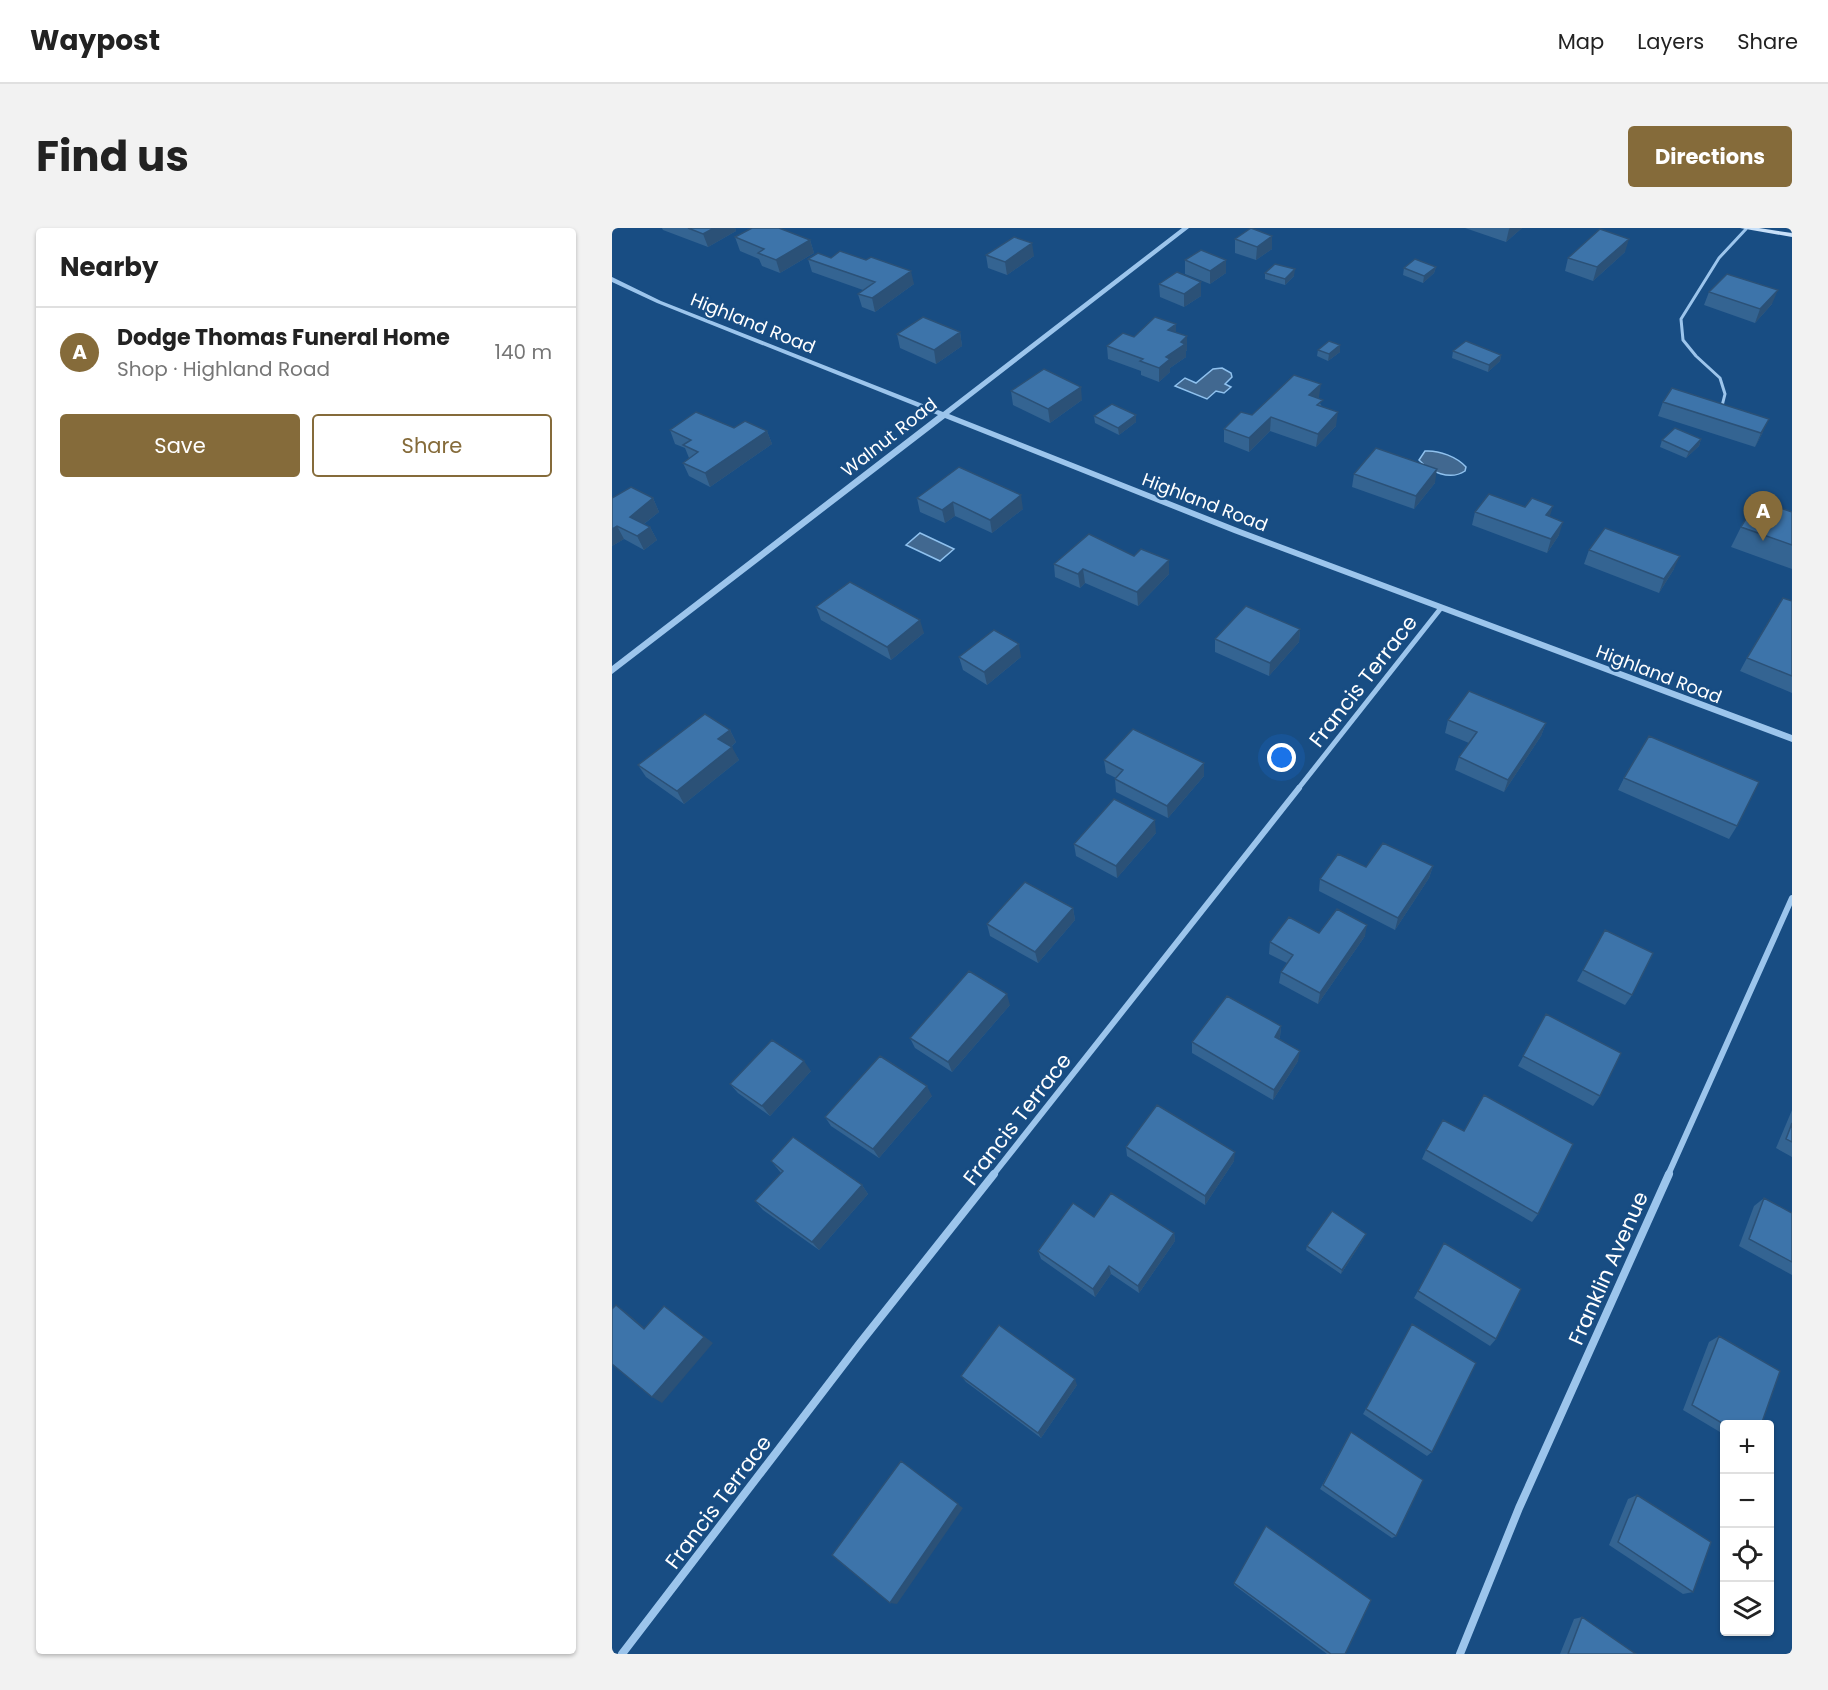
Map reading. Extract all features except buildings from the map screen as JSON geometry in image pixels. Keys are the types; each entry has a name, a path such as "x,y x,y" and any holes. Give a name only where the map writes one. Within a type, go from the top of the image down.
{"main road":[{"path":"1745,228 1792,235"}],"street":[{"name":"Walnut Road","path":"612,671 942,414 1186,228"},
{"name":"Highland Road","path":"612,279 659,302 1237,531 1792,739"},
{"name":"Francis Terrace","path":"622,1654 860,1343 1441,608"},
{"name":"Franklin Avenue","path":"1460,1654 1519,1508 1792,898"}],"lane":[{"path":"1720,411 1725,394 1720,378 1696,356 1683,340 1681,319 1719,258 1745,228"}],"water":[{"path":"1222,368 1231,373 1232,377 1225,384 1231,387 1224,393 1216,391 1207,399 1175,386 1185,378 1196,383 1213,369"},
{"path":"1425,451 1453,457 1466,467 1465,471 1447,475 1434,471 1419,460"},
{"path":"920,533 954,549 940,561 906,545"}],"place":[{"name":"Dodge Thomas Funeral Home","path":"1763,541"}]}
